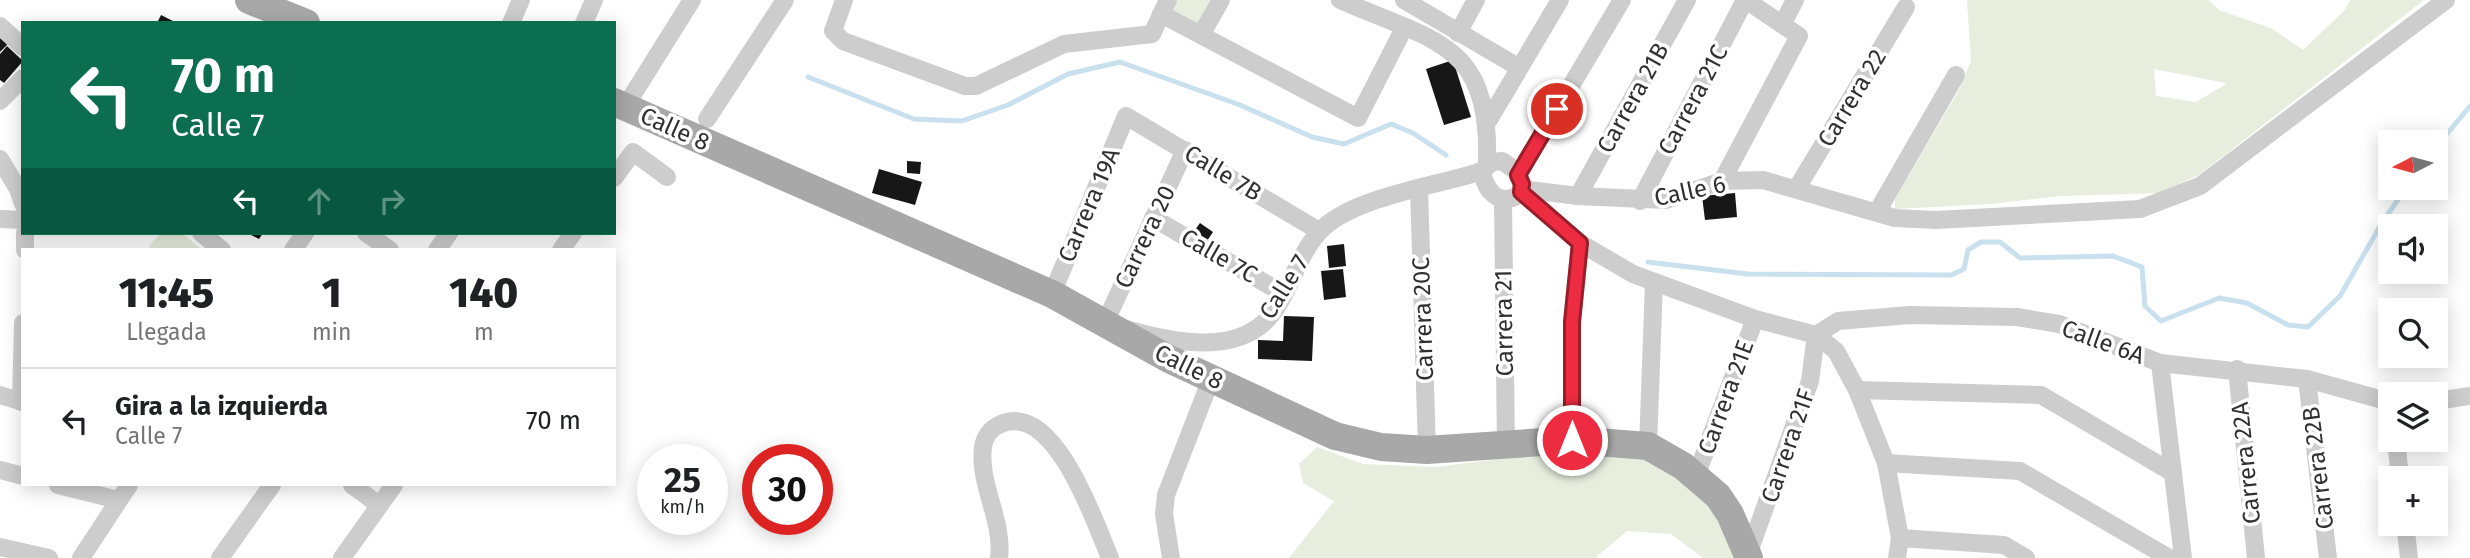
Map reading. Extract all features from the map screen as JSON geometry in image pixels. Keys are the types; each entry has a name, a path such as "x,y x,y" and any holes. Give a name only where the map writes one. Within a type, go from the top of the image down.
{"main road":[{"path":"247,0 301,21"},
{"name":"Calle 8","path":"620,104 1052,294 1212,379 1335,436 1381,447 1427,450 1506,447 1572,440 1648,446 1696,476 1730,514 1749,556"}],"street":[{"path":"247,0 272,21"},
{"path":"512,21 521,0"},
{"path":"585,21 594,0"},
{"path":"707,119 785,0"},
{"path":"844,0 833,31 843,41 965,86 976,86 1064,44 1152,34 1164,7 1202,33 1358,118 1404,28"},
{"path":"1202,33 1221,0"},
{"path":"1340,0 1443,43 1460,58 1479,90 1488,130 1486,189 1503,200 1515,198 1517,180 1622,0"},
{"path":"1458,33 1476,0"},
{"path":"1488,130 1518,68 1560,0"},
{"name":"Carrera 21B","path":"1578,196 1688,0"},
{"path":"1723,181 1800,36 1746,0"},
{"name":"Carrera 21C","path":"1640,201 1746,0"},
{"path":"1783,23 1795,0"},
{"name":"Calle 6","path":"1517,180 1578,196 1640,201 1666,200 1723,181 1763,180 1895,218 1935,220 2140,209 2200,186 2446,0"},
{"path":"1407,1 1518,68"},
{"path":"620,104 691,2"},
{"name":"Carrera 22","path":"1797,188 1906,7"},
{"path":"0,26 21,45"},
{"path":"1877,212 1956,75"},
{"path":"0,101 21,80"},
{"name":"Carrera 19A","path":"1052,294 1126,116"},
{"name":"Calle 7B","path":"1126,116 1319,231"},
{"path":"1488,130 1517,180 1580,243 1633,274 1755,318 1816,335 1836,351 1857,390 1886,463 1900,538 1897,558"},
{"name":"Carrera 20","path":"1105,323 1185,150"},
{"path":"616,174 634,152 667,177"},
{"path":"0,159 14,181 21,199"},
{"name":"Calle 7","path":"1105,323 1169,339 1228,342 1264,324 1319,231 1356,208 1385,196 1450,181 1497,161 1517,180"},
{"name":"Calle 7","path":"1450,181 1486,189"},
{"name":"Carrera 20C","path":"1419,188 1427,450"},
{"name":"Carrera 21","path":"1503,200 1506,447"},
{"name":"Calle 7C","path":"1153,218 1284,294"},
{"path":"0,219 21,220"},
{"path":"203,235 220,248"},
{"path":"369,235 387,248"},
{"path":"1572,440 1572,322 1580,243"},
{"path":"1648,446 1654,282"},
{"name":"Calle 6A","path":"1816,335 1838,321 1910,315 2017,317 2059,324 2160,363 2237,369 2307,379 2378,399"},
{"name":"Carrera 21E","path":"1696,476 1755,318"},
{"name":"Carrera 21F","path":"1749,556 1811,381 1816,335"},
{"path":"2160,363 2183,558"},
{"name":"Carrera 22A","path":"2237,369 2256,558"},
{"path":"1171,558 1164,514 1166,495 1212,379"},
{"name":"Carrera 22B","path":"2307,379 2328,558"},
{"path":"1857,390 2041,395 2173,473"},
{"path":"0,395 21,402"},
{"path":"2448,401 2469,402"},
{"path":"999,558 996,527 983,468 984,444 997,425 1021,420 1041,431 1058,453 1094,514 1110,558"},
{"path":"1886,463 2020,471 2169,558"},
{"path":"0,470 21,475"},
{"path":"62,486 118,500"},
{"path":"81,558 127,486"},
{"path":"220,558 271,486"},
{"path":"353,486 379,505"},
{"path":"342,558 393,486"},
{"path":"2406,536 2409,558"},
{"path":"1900,538 2004,545 2026,558"},
{"path":"0,547 49,558"}],"green space":[{"path":"1175,0 1220,0 1197,43 1165,22"},
{"path":"1967,0 2209,0 2219,10 2273,29 2303,50 2345,10 2350,0 2424,0 2200,174 2161,193 2061,196 1990,204 1895,209 1895,199 1959,90 1971,61","holes":["2154,69 2226,83 2196,102 2156,96"]},
{"path":"159,235 184,235 200,248 150,248"},
{"path":"1317,447 1363,464 1435,467 1587,448 1639,453 1676,476 1709,505 1738,558 1703,558 1671,534 1627,531 1595,558 1289,558 1334,501 1303,483 1299,464"}],"building":[{"path":"161,15 173,21 158,21"},
{"path":"0,35 8,44 0,52"},
{"path":"7,46 21,59 21,63 4,83 0,80 0,54"},
{"path":"1453,60 1471,117 1444,125 1426,69"},
{"path":"907,161 921,162 920,174 907,173"},
{"path":"879,169 922,182 915,205 872,193"},
{"path":"1735,193 1737,217 1705,220 1702,196"},
{"path":"1200,223 1213,232 1205,244 1192,234"},
{"path":"1344,244 1346,266 1329,268 1327,246"},
{"path":"1343,269 1346,297 1324,300 1321,271"},
{"path":"1284,316 1314,317 1312,361 1258,359 1258,340 1283,341"}],"waterway":[{"path":"808,77 914,119 962,121 1008,105 1068,74 1120,62 1240,105 1312,137 1344,144 1391,124 1413,133 1446,155"},
{"path":"2448,133 2470,106"},
{"path":"1648,262 1747,274 1951,275 1964,269 1968,250 1981,242 2000,242 2020,258 2113,256 2142,267 2145,306 2161,321 2219,298 2247,303 2288,325 2308,327 2340,296 2398,200"}],"route":[{"path":"1557,109 1518,175 1522,184 1521,192 1580,243 1572,322 1572,440"}]}
